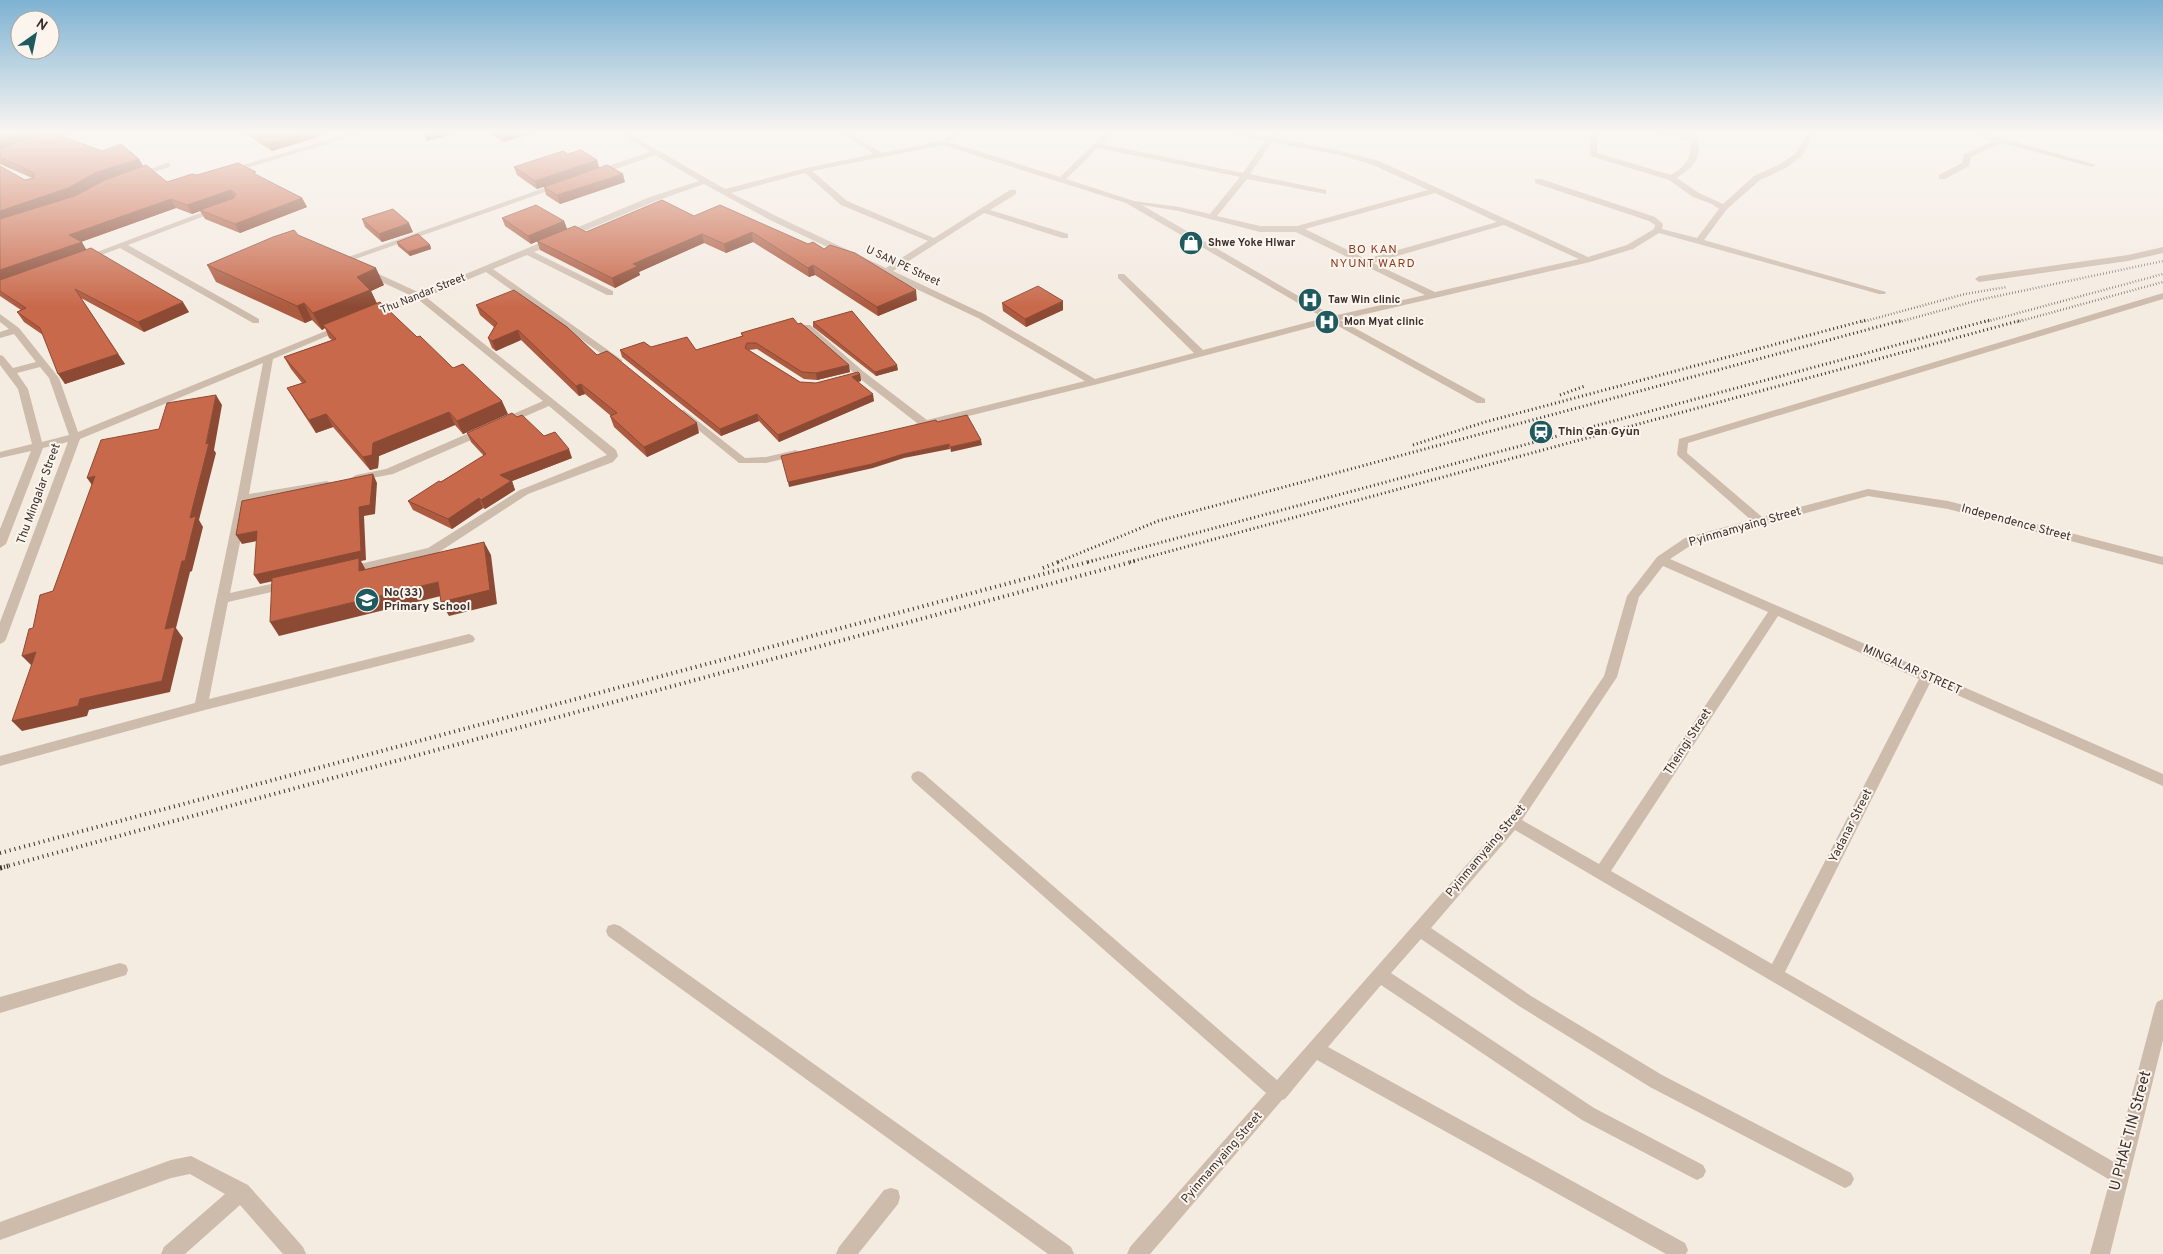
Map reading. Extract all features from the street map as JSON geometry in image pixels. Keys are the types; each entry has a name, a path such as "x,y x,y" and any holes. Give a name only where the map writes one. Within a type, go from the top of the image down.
{"street":[{"path":"337,573 432,551 524,492 608,460 613,456 612,452 420,296 337,259 544,191"},
{"name":"Thu Nandar Street","path":"369,317 677,191"},
{"path":"724,192 730,191"},
{"path":"830,191 844,203 935,241"},
{"path":"1098,191 1130,201 1179,209 1260,229 1297,229 1434,191"},
{"path":"1212,217 1233,191"},
{"path":"1316,191 1323,192"},
{"path":"1437,191 1587,260"},
{"path":"1567,191 1652,219 1658,224 1658,230"},
{"path":"1689,191 1723,208"},
{"path":"1699,241 1722,212 1723,208 1743,191"},
{"name":"U SAN PE Street","path":"724,192 773,218 981,316 1094,382"},
{"path":"887,271 1013,192"},
{"path":"1130,201 1332,319 1481,401"},
{"path":"75,261 226,206"},
{"path":"982,210 1065,236"},
{"path":"1366,262 1505,222"},
{"path":"1297,229 1433,295"},
{"path":"907,428 1094,382 1332,319 1587,260 1630,247 1658,230 1882,292"},
{"path":"121,245 256,320"},
{"path":"1979,278 2128,258 2163,250"},
{"path":"526,252 610,293"},
{"path":"486,268 629,369"},
{"path":"1121,276 1200,353"},
{"path":"1760,522 1682,454 1683,441 2163,296"},
{"name":"Thu Mingalar Street","path":"0,317 16,330 54,378 75,438 0,639"},
{"path":"0,455 75,438 352,324"},
{"path":"807,327 861,374 926,424"},
{"path":"0,335 16,330"},
{"path":"201,706 243,500 269,357"},
{"name":"Thu Mingalar Street","path":"0,358 23,389 38,447 0,544"},
{"path":"11,372 42,363"},
{"path":"833,381 861,374"},
{"path":"243,500 389,472 550,402"},
{"path":"674,406 743,461 766,460 803,452"},
{"name":"Pyinmamyaing Street","path":"1137,1254 1513,822 1610,677 1632,596 1661,560 1689,541 1868,492"},
{"name":"Independence Street","path":"1868,492 1948,505 2163,561"},
{"name":"MINGALAR STREET","path":"1661,560 2163,780"},
{"path":"223,599 299,582"},
{"name":"Theingi Street","path":"1601,874 1776,610"},
{"path":"0,761 201,706 469,639"},
{"name":"Yadanar Street","path":"1775,975 1927,676"},
{"path":"918,777 1279,1093"},
{"path":"1513,822 2119,1175"},
{"path":"1420,929 1525,1001 1656,1081 1845,1179"},
{"path":"614,931 1064,1254"},
{"path":"0,1005 120,970"},
{"path":"1380,976 1588,1114 1696,1172"},
{"name":"U PHAE TIN Street","path":"2100,1254 2163,1007"},
{"path":"1316,1050 1678,1250"},
{"path":"0,1231 171,1169 191,1165 241,1192 296,1254"},
{"path":"171,1254 241,1192"},
{"path":"846,1254 891,1197"}],"building":[{"path":"0,191 61,191 0,211"},
{"path":"85,191 229,191 187,205 171,199 69,235 82,242 0,270 0,219 75,196"},
{"path":"232,191 287,191 302,198 235,224 200,210 234,198 236,194"},
{"path":"550,191 571,191 557,195"},
{"path":"662,200 694,216 720,205 808,244 813,242 824,249 830,245 855,253 916,290 877,307 813,265 808,268 752,232 724,244 702,234 633,264 638,266 612,278 537,241 575,226 586,232"},
{"path":"536,205 564,221 528,236 502,218"},
{"path":"393,209 409,223 379,234 362,219"},
{"path":"294,230 298,235 376,268 357,277 370,290 313,313 304,303 297,306 207,265"},
{"path":"418,234 430,245 408,252 397,242"},
{"path":"91,248 183,302 138,322 75,289 118,354 58,374 40,328 17,312 26,308 0,291 0,280"},
{"path":"1038,286 1063,301 1025,319 1002,303"},
{"path":"514,290 567,327 597,355 607,351 614,356 697,423 644,447 610,416 617,413 581,384 576,386 518,330 492,341 488,338 497,323 476,305"},
{"path":"380,302 417,337 420,336 453,368 463,364 502,401 457,421 449,412 373,443 372,455 363,457 326,414 309,420 287,388 306,382 284,357 336,339 323,325"},
{"path":"852,311 897,365 875,372 813,322"},
{"path":"793,318 849,365 816,373 802,372 756,343 747,343 745,348 800,382 816,383 858,372 860,374 852,377 873,394 778,435 757,414 720,429 620,350 644,342 651,347 687,337 696,350 743,336 741,333"},
{"path":"216,395 206,444 209,443 190,518 196,516 185,561 182,561 165,629 175,627 162,681 80,699 78,706 12,721 36,652 22,656 29,629 33,628 40,595 53,591 95,476 87,478 101,440 159,429 167,403"},
{"path":"512,413 517,417 522,415 544,436 555,432 569,449 500,475 511,481 481,500 479,498 448,519 408,501 486,454 467,433"},
{"path":"967,415 981,440 950,447 949,444 903,454 872,464 788,482 781,456 936,420 937,422"},
{"path":"373,474 370,505 359,507 361,551 254,575 257,531 236,535 242,501"},
{"path":"484,542 490,590 441,602 438,582 270,622 272,578 359,558 359,571"}],"railway":[{"path":"1899,322 1979,300 2163,261"},
{"path":"1985,322 2163,274"},
{"path":"2017,322 2163,282"},
{"path":"1862,322 1965,294 2007,287"},
{"path":"1413,445 1485,422 1866,320"},
{"path":"1058,562 1158,521 1903,320"},
{"path":"1088,562 1990,320"},
{"path":"1130,562 2022,320"},
{"path":"1560,395 1585,386"},
{"path":"1043,568 1061,561"},
{"path":"0,853 1092,561"},
{"path":"4,867 1135,561"},
{"path":"4,867 8,866"},
{"path":"0,868 4,867"}],"place":[{"name":"Shwe Yoke Hlwar","path":"1191,243"},
{"name":"Taw Win clinic","path":"1310,300"},
{"name":"Mon Myat clinic","path":"1327,322"},
{"name":"Thin Gan Gyun","path":"1541,432"},
{"name":"No(33) Primary School","path":"367,600"}],"district":[{"name":"BO KAN NYUNT WARD","path":"1373,257"}]}
